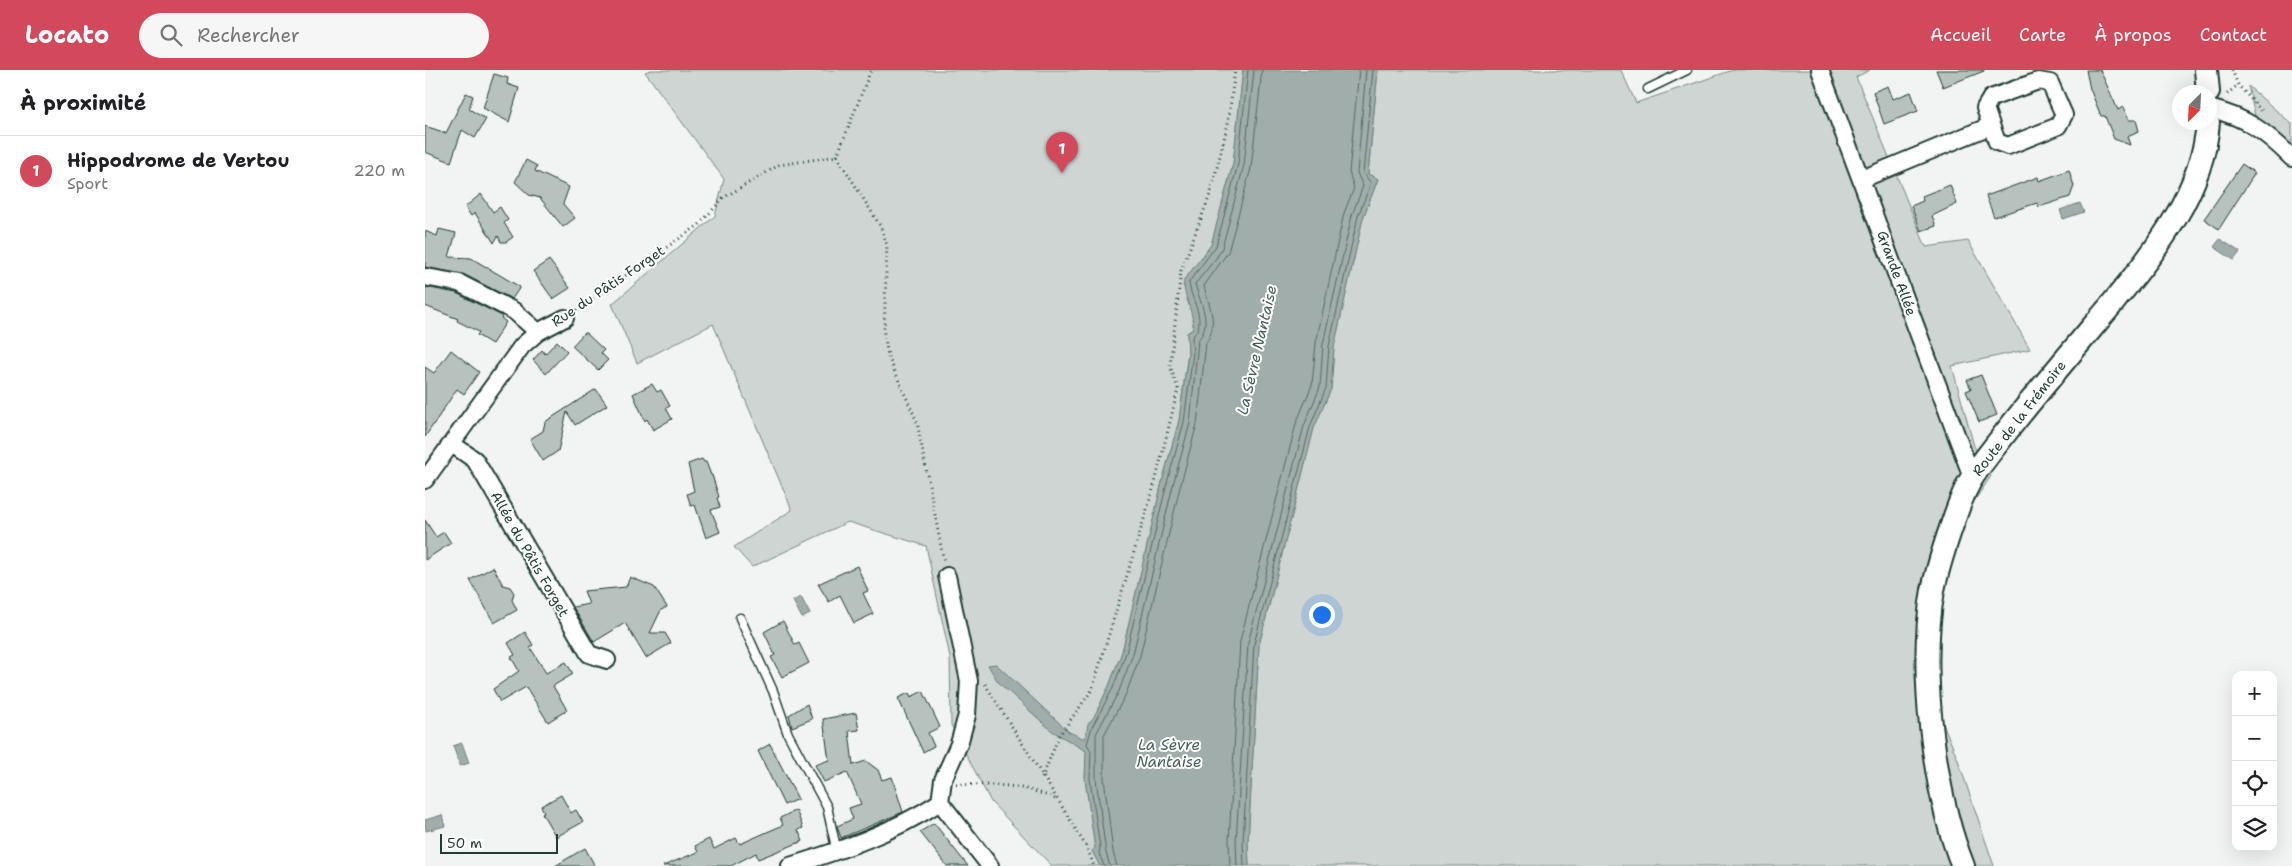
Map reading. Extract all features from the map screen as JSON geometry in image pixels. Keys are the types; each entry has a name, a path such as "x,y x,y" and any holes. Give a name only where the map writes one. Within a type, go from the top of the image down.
{"street":[{"name":"Grande Allée","path":"1820,70 1972,477"},
{"path":"2205,70 2207,85"},
{"path":"2045,79 2050,83 2064,115 2058,126 2009,146 1997,142 1990,126 1985,108 1991,98 2038,80 2045,79"},
{"path":"2217,111 2250,122 2275,141 2292,158"},
{"path":"1862,179 1990,126"},
{"name":"Route de la Frémoire","path":"1963,866 1953,841 1934,751 1929,681 1929,635 1933,592 1943,550 1958,506 1972,477 2123,289 2174,221 2196,176 2207,143 2208,130"},
{"path":"425,277 459,283 514,311 538,332"},
{"name":"Rue du Pâtis Forget","path":"425,480 453,444 522,346 538,332 565,318"},
{"name":"Allée du Pâtis Forget","path":"453,444 475,460 589,654 607,660"},
{"path":"947,576 969,681 967,715 959,744 943,780 940,802 989,866"},
{"path":"789,866 837,852 914,820 940,802"}],"lane":[{"path":"1648,89 1687,70"},
{"path":"740,618 773,691 788,734 827,807 837,852"}],"path":[{"path":"871,70 837,156 881,228 887,245 884,333 888,356 917,422 947,576"},
{"path":"1042,778 1059,736 1092,690 1155,483 1178,389 1171,366 1181,272 1211,192 1228,123 1235,70"},
{"path":"2232,70 2238,85 2263,112"},
{"name":"Rue du Pâtis Forget","path":"565,318 699,226 723,198 779,165 837,156"},
{"path":"982,680 1042,778 1058,800 1087,848 1095,866"},
{"path":"952,784 1014,785 1034,789 1058,800"}],"shaded area":[{"path":"651,70 1243,70 1233,164 1211,245 1183,285 1194,315 1193,329 1187,333 1188,352 1179,420 1162,482 1122,652 1109,686 1094,717 1088,724 1085,779 1095,848 1092,851 1100,866 1052,866 991,802 951,725 950,657 926,546 848,522 752,567 734,547 792,510 713,324 637,363 612,304 715,216 724,179 645,72"},
{"path":"1378,70 1621,70 1636,103 1733,70 1870,70 1856,77 1926,247 1968,241 2030,349 1952,366 1974,446 1991,476 1961,521 1941,604 1938,711 1958,760 1994,866 1249,866 1248,842 1259,645 1314,428 1331,389 1334,347 1363,218 1378,179 1368,174"},
{"path":"2248,86 2292,124 2292,150 2255,116"}],"water":[{"name":"La Sèvre Nantaise","path":"1243,70 1378,70 1368,174 1378,179 1363,218 1334,347 1331,389 1314,428 1259,645 1248,842 1249,866 1100,866 1092,851 1095,848 1085,779 1086,751 1052,731 998,682 988,665 996,664 1069,732 1085,739 1088,724 1094,717 1109,686 1122,652 1162,482 1179,421 1188,353 1187,333 1193,329 1192,315 1184,280 1211,245 1233,164"},
{"path":"2080,203 2084,212 2063,219 2060,210"},
{"path":"2220,239 2240,252 2234,260 2214,247"},
{"path":"801,597 810,614 802,618 793,601"},
{"path":"462,743 469,763 460,766 453,746"},
{"path":"442,815 445,826 426,831 425,820"}],"building":[{"path":"1936,70 1984,70 1984,71 1943,87"},
{"path":"2086,70 2100,70 2118,110 2123,107 2129,120 2136,120 2139,131 2127,136 2130,145 2114,139 2105,116 2101,116 2090,89"},
{"path":"494,74 508,78 507,84 519,88 509,122 483,108"},
{"path":"1888,86 1893,99 1911,92 1918,111 1884,124 1873,92"},
{"path":"466,93 473,96 469,109 486,119 475,138 462,130 451,162 425,152 425,126 446,133"},
{"path":"526,160 537,166 535,171 569,187 563,204 575,218 563,227 540,198 529,195 515,182"},
{"path":"2242,164 2255,173 2219,229 2204,219"},
{"path":"2069,170 2074,186 2070,197 2039,207 2037,203 1994,217 1986,196 2038,177 2039,181"},
{"path":"1950,185 1957,204 1932,216 1936,226 1921,231 1911,206 1923,201 1922,196"},
{"path":"481,194 493,212 500,207 508,220 504,223 513,237 506,242 501,242 498,236 494,243 475,213 471,216 465,207"},
{"path":"439,229 456,233 449,257 471,258 520,287 512,299 463,274 425,267 425,231 437,236"},
{"path":"549,260 570,288 553,299 533,271"},
{"path":"425,287 456,293 502,316 501,318 506,322 492,344 477,335 479,332 457,321 458,319 425,306"},
{"path":"585,332 604,350 601,353 608,360 598,370 572,346"},
{"path":"557,341 567,351 546,374 533,360 542,350 545,354"},
{"path":"451,350 479,372 464,394 457,389 425,437 425,367 434,373"},
{"path":"1981,375 1997,415 1979,422 1966,391 1971,389 1967,380"},
{"path":"652,384 657,392 661,390 670,406 666,408 672,419 653,430 647,419 645,421 633,394"},
{"path":"596,389 607,405 575,425 567,412 558,451 543,461 530,439 543,431 545,422"},
{"path":"702,459 706,462 712,475 720,507 711,510 720,532 706,538 695,505 691,506 687,494 694,491 688,464"},
{"path":"425,520 436,537 444,532 451,543 425,560"},
{"path":"857,566 868,591 863,593 873,614 854,623 840,595 829,602 818,584"},
{"path":"493,567 503,585 510,587 514,593 512,600 517,610 494,623 470,580"},
{"path":"630,577 654,587 667,607 661,610 650,633 665,633 671,643 646,658 625,623 594,642 573,607 589,604 584,591 626,587"},
{"path":"783,621 795,645 799,643 809,663 782,677 771,657 775,655 764,632"},
{"path":"525,632 533,645 530,647 546,673 566,662 573,674 553,686 567,710 548,722 526,687 500,702 493,689 519,671 511,657 515,655 508,643"},
{"path":"923,691 940,727 928,733 934,746 923,752 898,698 909,693 911,697"},
{"path":"807,704 812,719 792,727 789,715"},
{"path":"856,713 859,730 849,731 853,765 866,761 878,770 882,780 892,777 903,812 841,838 837,826 853,819 849,808 861,804 847,772 824,782 815,765 829,760 823,719"},
{"path":"770,744 798,799 784,805 758,751"},
{"path":"561,795 571,813 576,810 583,822 556,837 542,813 544,812 541,806"},
{"path":"796,810 803,828 798,830 803,841 758,859 756,853 731,866 663,866 698,852 695,846 709,839 714,849 736,838 740,844 783,825 780,818"},
{"path":"934,823 968,866 947,866 920,832"},
{"path":"585,848 595,866 555,866"}],"place":[{"name":"Hippodrome de Vertou","path":"1062,173"}]}
